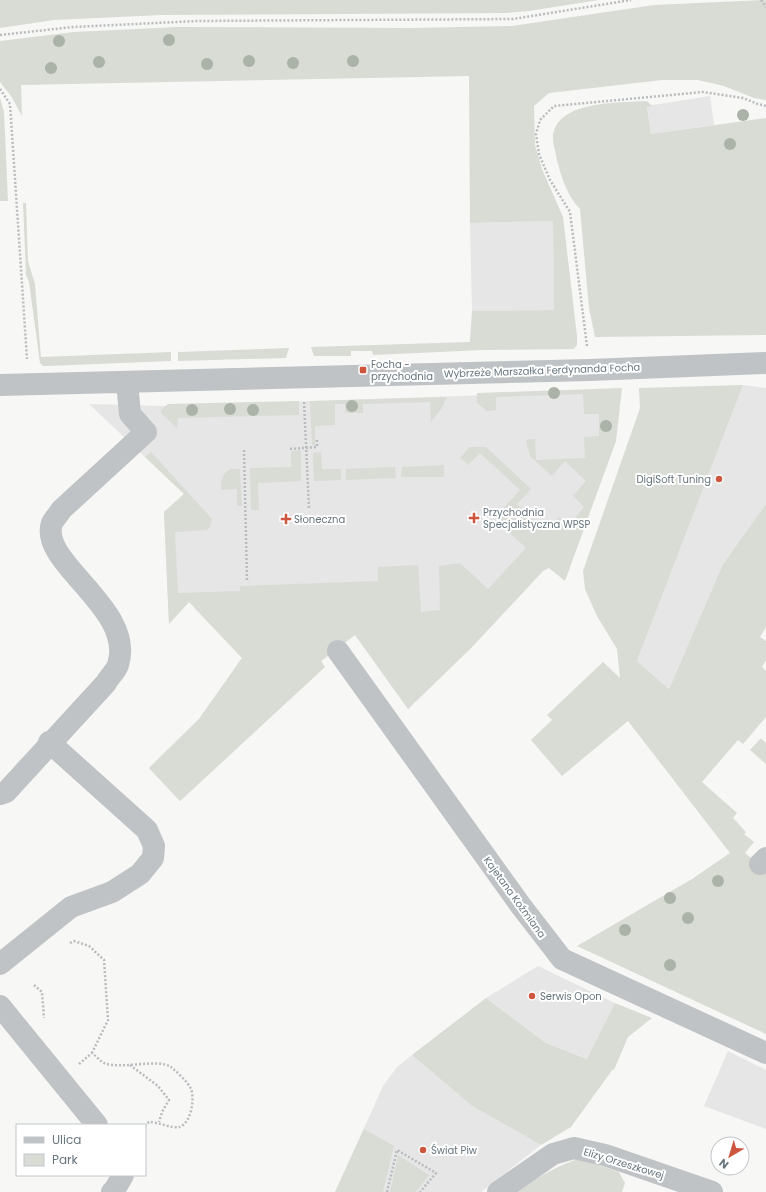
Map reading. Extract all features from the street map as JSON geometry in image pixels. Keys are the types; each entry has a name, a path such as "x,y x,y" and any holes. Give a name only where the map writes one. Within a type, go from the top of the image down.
{"street":[{"name":"Wybrzeże Marszałka Ferdynanda Focha","path":"0,385 590,370 766,363"},
{"path":"0,794 6,792 49,742 106,683 118,666 120,653 119,633 111,619 60,555 51,537 52,523 61,510 146,432 130,414 127,382"},
{"name":"Kajetana Koźmiana","path":"338,651 521,906 562,959 766,1053"},
{"path":"0,964 72,907 112,892 140,874 153,858 154,846 148,830 49,742"},
{"path":"0,1006 96,1124"},
{"name":"Elizy Orzeszkowej","path":"498,1192 553,1154 574,1148 605,1155 712,1192"},
{"path":"112,1192 116,1189 122,1176"}],"path":[{"path":"0,35 74,27 197,22 513,19 631,0"},
{"path":"761,0 766,6"},
{"path":"0,90 10,104 29,384"},
{"path":"590,370 570,212 550,180 539,154 536,134 540,120 554,106 703,92 743,98 766,106"},
{"path":"304,396 309,508"},
{"path":"290,449 317,447 317,438"},
{"path":"244,450 247,582"},
{"path":"68,944 74,941 89,946 104,960 108,1020 92,1053 76,1066"},
{"path":"92,1053 104,1063 121,1066 149,1064 169,1066 183,1078 192,1090 192,1108 186,1122 179,1127 169,1126 159,1122 149,1122 146,1125"},
{"path":"130,1065 158,1086 169,1100 162,1112 159,1122"},
{"path":"387,1192 397,1150 436,1173 420,1192"}],"shaded area":[{"path":"710,96 714,125 651,134 647,106"},
{"path":"553,221 554,310 472,311 470,223"},
{"path":"743,385 766,388 766,504 723,564 669,689 637,661"},
{"path":"609,391 610,444 567,558 543,571 471,648 408,709 355,635 321,661 325,667 180,801 149,768 199,719 242,658 189,602 169,624 164,512 184,494 89,404 163,406"},
{"path":"538,966 615,1003 588,1059 546,1043 486,998"},
{"path":"728,1051 766,1070 766,1129 704,1106"},
{"path":"412,1055 472,1106 541,1145 481,1192 335,1192 383,1086 397,1067"}],"green space":[{"path":"0,0 599,0 529,11 505,13 162,15 54,20 0,28"},
{"path":"766,0 766,100 754,98 724,86 698,80 662,80 549,93 534,106 535,145 542,169 563,217 577,336 577,345 574,349 483,350 373,355 372,351 351,351 351,356 314,356 311,347 470,342 472,311 554,310 553,221 470,223 469,76 21,85 22,116 11,96 0,82 0,41 74,32 178,27 413,28 512,26 654,5"},
{"path":"0,98 4,112 8,201 0,201"},
{"path":"647,101 652,106 647,107 651,134 766,118 766,335 595,337 589,308 580,209 572,199 563,180 553,139 556,126 564,117 576,110 605,104"},
{"path":"23,203 26,203 28,261 35,284 41,357 171,352 171,361 47,366 43,366 40,363 29,282 26,275"},
{"path":"289,348 286,358 178,361 178,352"},
{"path":"743,385 637,661 669,689 723,564 766,504 766,627 760,637 766,641 766,660 762,667 766,671 766,717 743,744 738,740 702,782 737,813 733,818 746,832 744,834 754,842 745,853 766,870 766,1034 577,946 692,879 730,853 628,721 562,776 531,740 552,720 547,715 603,662 620,678 617,649 597,616 585,589 583,571 640,408 639,388"},
{"path":"622,388 616,441 565,581 549,568 543,571 471,648 408,709 355,635 321,661 325,667 180,801 149,768 199,719 242,658 189,602 169,624 164,512 184,494 145,457 151,452 212,519 210,527 207,530 175,532 178,593 240,591 240,586 378,581 378,567 418,565 421,612 440,610 439,566 460,563 488,589 526,548 499,523 500,512 520,490 480,453 468,465 460,458 469,447 486,447 531,489 517,504 546,531 559,517 569,525 584,507 573,496 586,481 565,461 552,476 530,456 526,441 528,439 535,439 536,460 585,458 584,437 599,436 599,414 584,414 583,394 496,397 496,410 487,411 477,403 477,393"},
{"path":"447,397 441,409 431,422 430,402 363,404 363,413 348,413 345,412 345,404 335,404 335,425 315,426 315,445 312,445 310,401"},
{"path":"299,401 299,415 178,418 177,428 161,413 161,410 168,404"},
{"path":"301,450 301,481 258,483 259,510 251,510 250,468 291,467 291,451"},
{"path":"321,452 322,469 341,469 341,480 314,481 313,453"},
{"path":"444,465 444,477 401,477 402,467"},
{"path":"395,467 396,478 346,480 346,469"},
{"path":"231,469 240,469 242,506 237,506 237,489 221,490 223,477"},
{"path":"761,738 766,743 766,764 750,750"},
{"path":"486,998 546,1043 587,1059 615,1003 652,1018 628,1037 614,1070 613,1069 571,1127 541,1145 472,1106 412,1055"},
{"path":"364,1129 394,1146 383,1192 335,1192"},
{"path":"398,1155 429,1175 416,1192 390,1192"},
{"path":"580,1158 619,1172 625,1183 622,1192 516,1192 547,1173"}],"place":[{"name":"Focha - przychodnia","path":"363,370"},
{"name":"DigiSoft Tuning","path":"719,479"},
{"name":"Przychodnia Specjalistyczna WPSP","path":"474,518"},
{"name":"Słoneczna","path":"286,519"},
{"name":"Serwis Opon","path":"532,996"},
{"name":"Świat Piw","path":"423,1150"}]}
